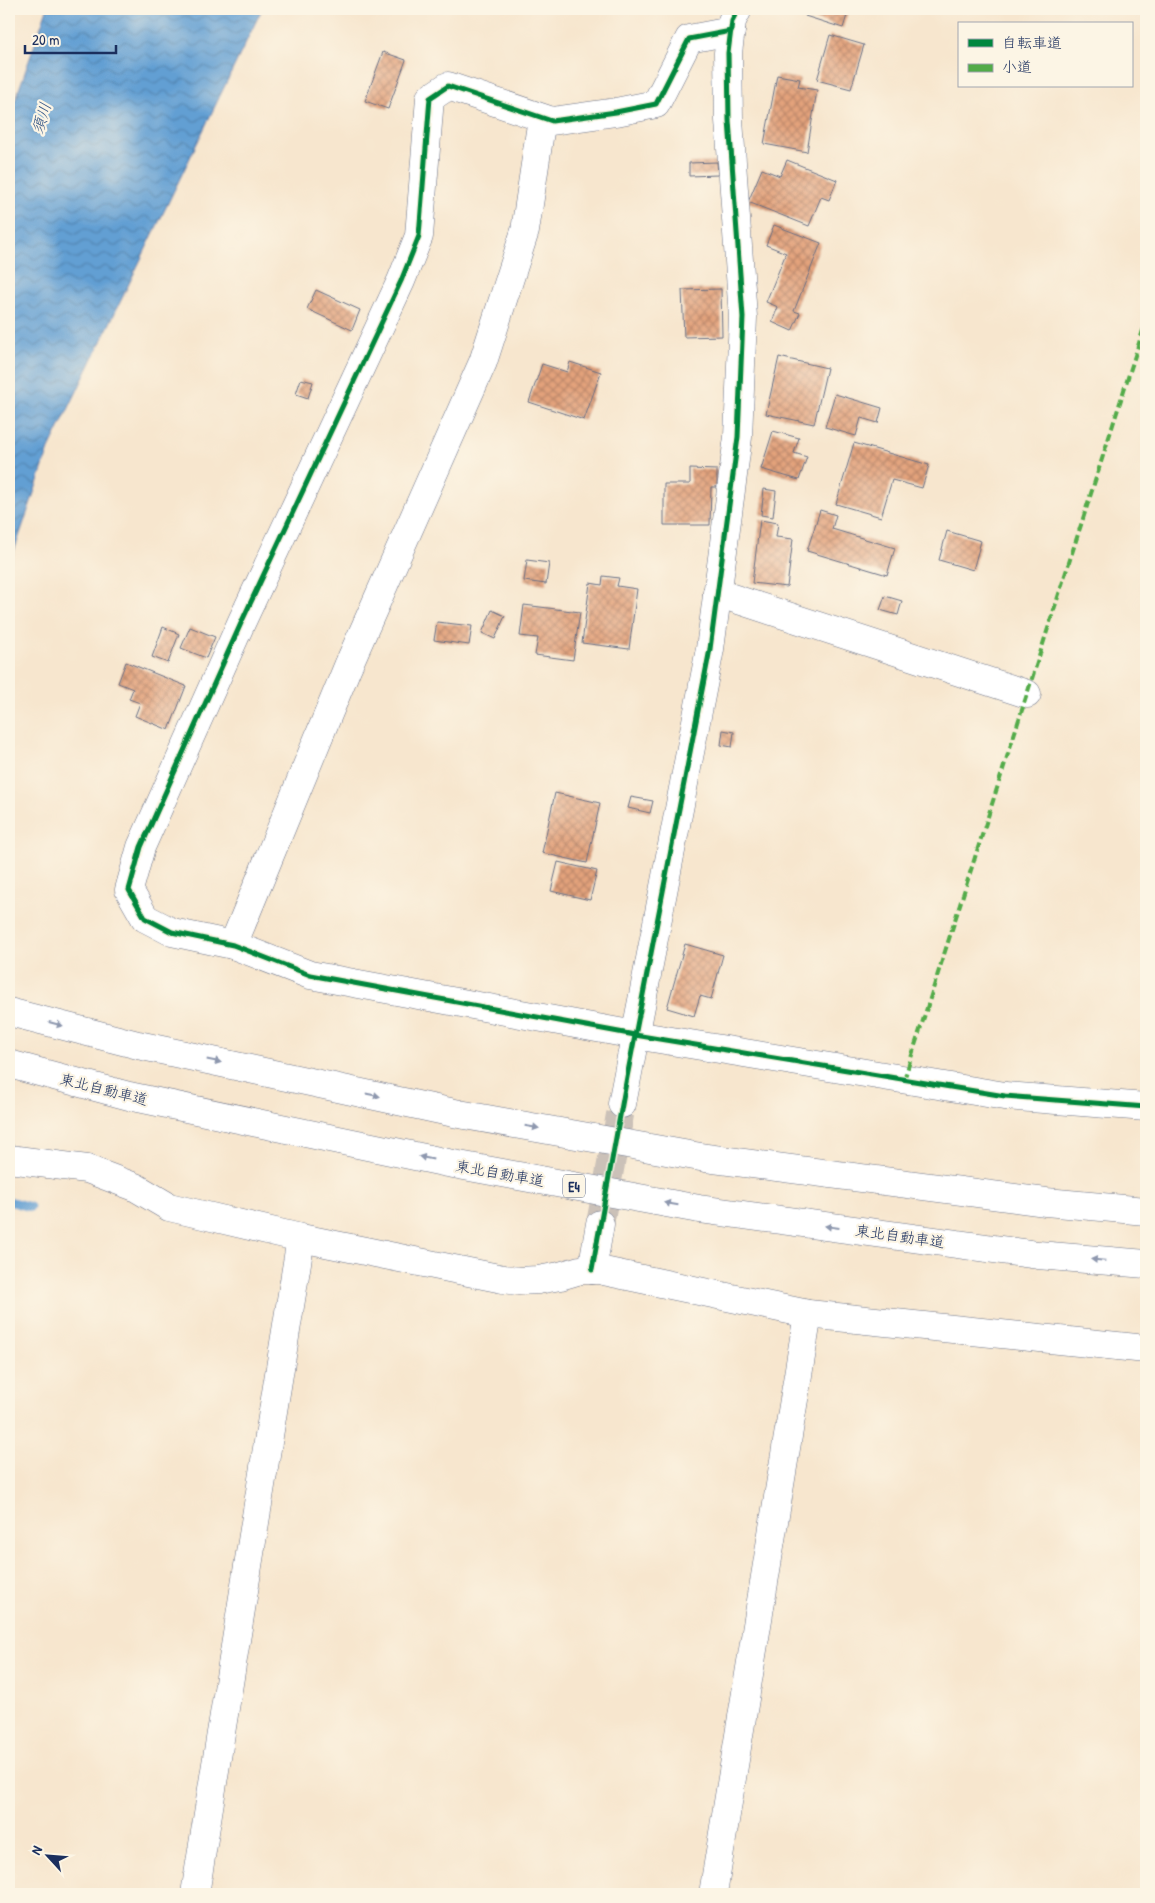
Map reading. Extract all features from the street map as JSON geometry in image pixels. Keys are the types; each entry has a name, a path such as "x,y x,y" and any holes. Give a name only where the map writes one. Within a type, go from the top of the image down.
{"main road":[{"path":"734,20 689,39 656,104 552,121 448,86 430,98 419,236 401,281 242,621 141,847 129,890 145,918 172,932 233,945 310,975 635,1035 1005,1096 1146,1107"},
{"path":"622,1104 710,649 738,436 743,317 729,120 728,53 734,20"},
{"path":"233,945 348,666 483,362 525,231 542,118"},
{"path":"717,593 1027,694"},
{"path":"9,1012 138,1045 449,1112 706,1158 1046,1202 1146,1211"},
{"name":"東北自動車道","path":"9,1064 130,1096 429,1159 699,1209 1038,1255 1146,1264"},
{"path":"9,1158 38,1164 87,1169 135,1187 169,1207 301,1238 518,1281 560,1276 580,1270 599,1270 808,1314 1146,1348"},
{"path":"592,1270 600,1224"},
{"path":"194,1894 301,1238"},
{"path":"713,1894 808,1314"}],"water":[{"name":"須川","path":"47,9 262,9 49,449 9,566 9,118"}],"building":[{"path":"808,9 849,9 843,28 805,16"},
{"path":"830,35 864,45 851,89 817,80"},
{"path":"383,52 406,60 388,109 365,101"},
{"path":"777,75 800,79 798,87 817,90 807,152 764,144"},
{"path":"787,160 837,180 829,200 821,197 809,226 748,202 762,169 780,176"},
{"path":"717,162 718,175 689,176 689,163"},
{"path":"774,225 821,243 794,311 800,313 792,331 772,322 778,307 766,302 786,253 766,245"},
{"path":"721,289 722,336 684,337 682,290"},
{"path":"316,290 360,310 352,330 307,309"},
{"path":"779,357 827,368 814,424 766,414"},
{"path":"570,362 601,372 584,420 529,402 542,364 567,372"},
{"path":"301,379 313,382 308,398 296,394"},
{"path":"835,394 882,408 878,423 861,418 856,436 825,427"},
{"path":"773,431 799,438 794,453 807,457 799,480 761,469"},
{"path":"854,443 929,465 922,488 892,480 881,517 836,504"},
{"path":"690,469 717,470 717,487 711,487 710,525 664,525 664,484 690,484"},
{"path":"764,489 776,491 773,517 761,515"},
{"path":"820,510 836,515 832,529 895,548 887,575 807,551"},
{"path":"760,520 778,523 776,537 793,539 787,587 752,583"},
{"path":"947,531 981,541 973,570 939,560"},
{"path":"527,560 549,563 546,584 524,581"},
{"path":"603,576 619,578 617,586 637,589 629,649 582,643 590,583 602,585"},
{"path":"885,596 902,601 898,615 880,610"},
{"path":"524,605 580,612 573,660 535,655 538,638 520,636"},
{"path":"492,610 505,616 495,639 482,633"},
{"path":"437,622 472,626 469,645 434,640"},
{"path":"163,627 179,634 168,663 152,657"},
{"path":"190,627 215,637 206,658 181,648"},
{"path":"126,662 186,686 169,730 135,716 140,703 129,699 133,689 118,683"},
{"path":"723,730 734,732 732,747 721,745"},
{"path":"555,793 600,803 587,863 542,853"},
{"path":"631,797 653,801 650,813 628,808"},
{"path":"558,862 597,871 590,900 551,891"},
{"path":"685,944 723,955 711,999 700,996 694,1016 667,1008"}],"waterway":[{"path":"9,1201 30,1207"}],"tunnel":[{"path":"600,1224 622,1104"}],"marked path":[{"path":"904,1080 1146,321"}],"cycle path":[{"path":"592,1270 627,1077 710,649 738,437 743,317 729,120 728,53 732,21 738,9"},
{"path":"731,31 689,39 656,104 552,121 448,86 430,98 419,236 401,281 242,621 141,847 129,890 145,918 172,932 233,945 310,975 635,1035 1005,1096 1146,1107"}]}
